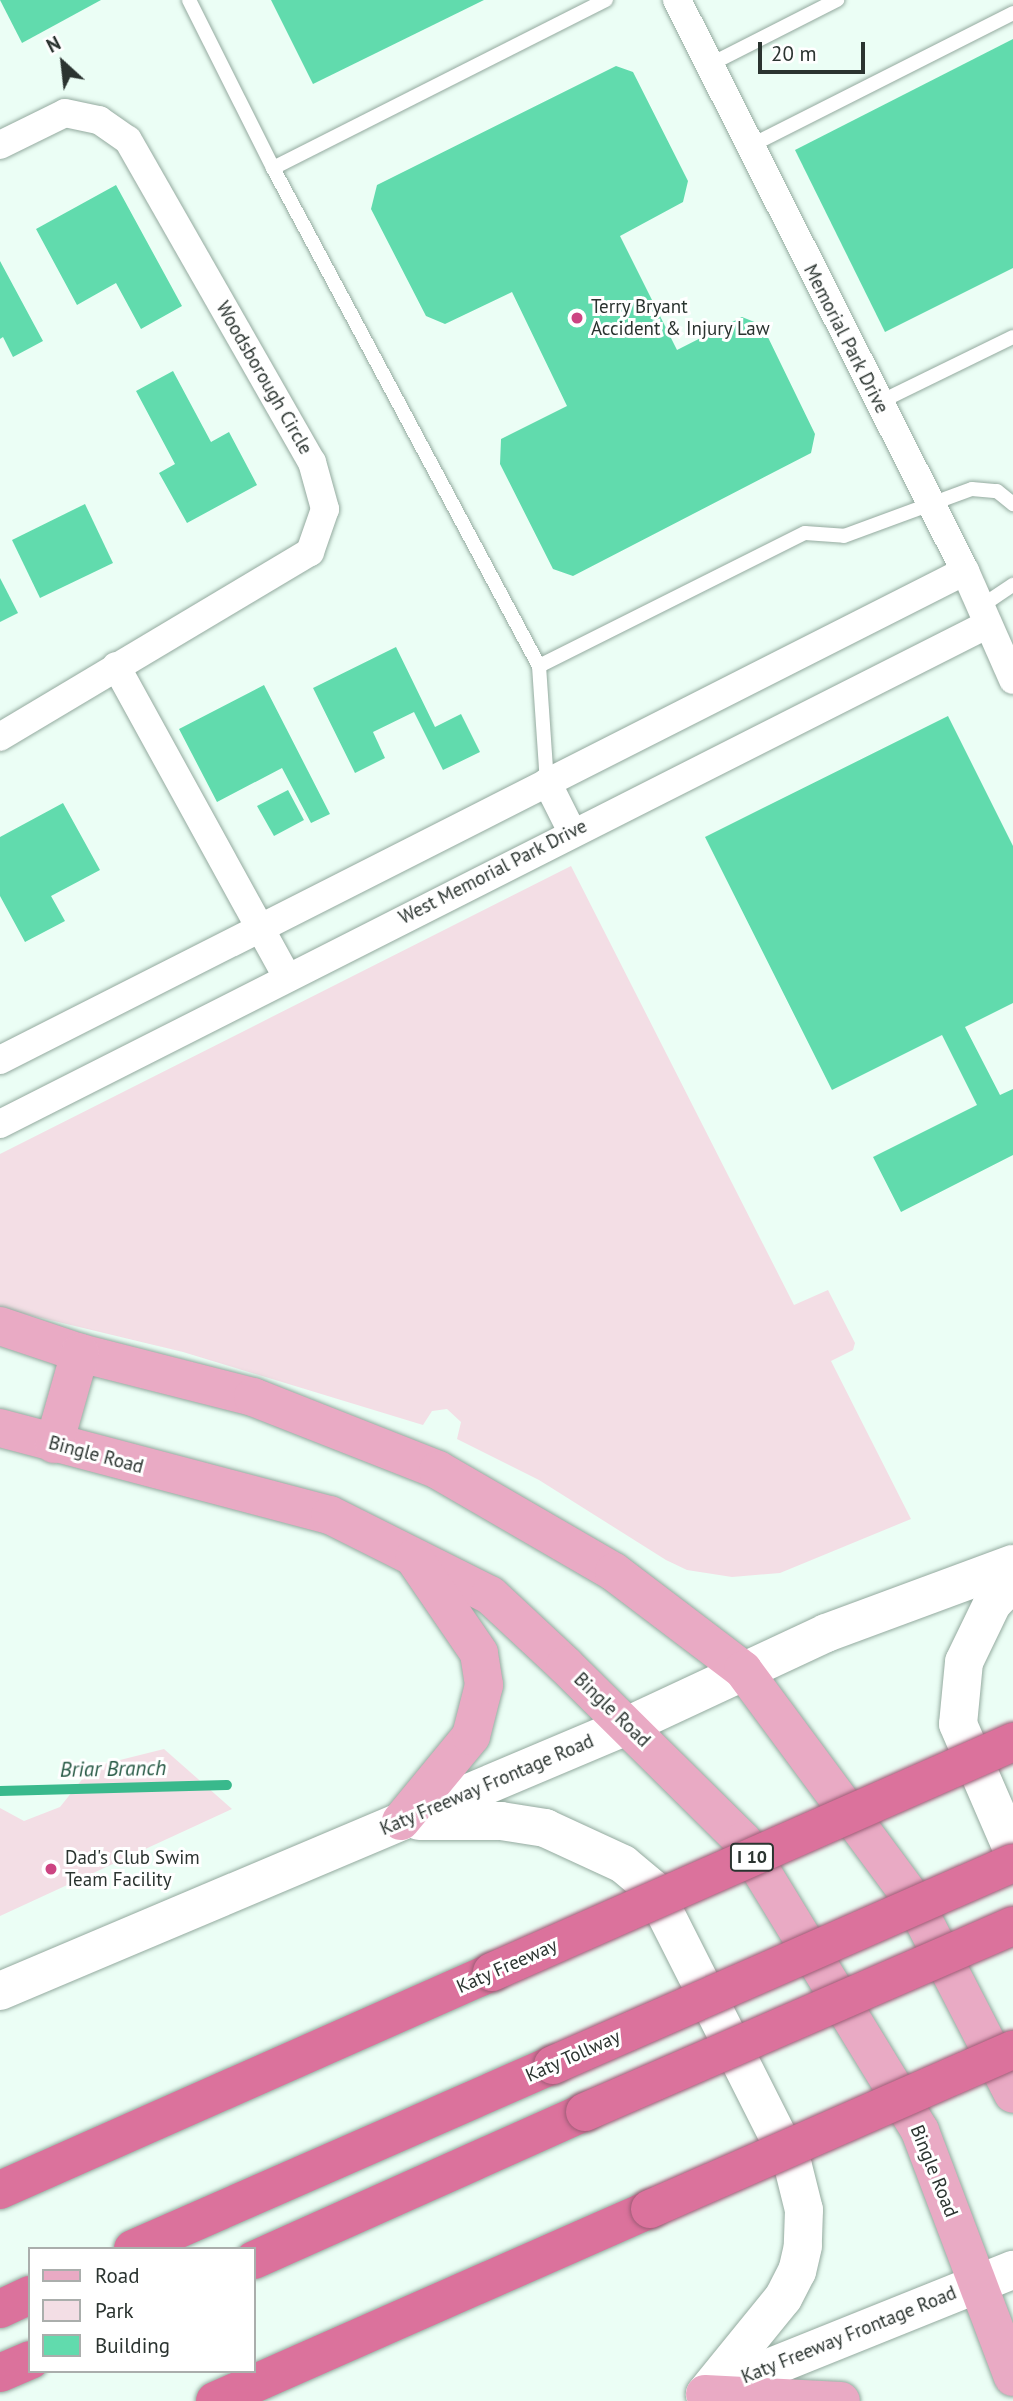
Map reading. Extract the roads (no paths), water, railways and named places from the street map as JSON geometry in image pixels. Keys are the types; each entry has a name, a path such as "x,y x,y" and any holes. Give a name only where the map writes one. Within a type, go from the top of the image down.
{"highway":[{"name":"Katy Freeway","path":"0,2190 1013,1742"},
{"name":"Katy Tollway","path":"138,2247 1013,1863"},
{"path":"256,2259 585,2112 1013,1926"},
{"path":"215,2401 1013,2050"},
{"path":"0,2309 28,2296"},
{"path":"0,2373 28,2361"}],"main road":[{"path":"0,1326 79,1353 253,1397 438,1470 614,1572 743,1670 913,1899 1013,2094"},
{"path":"54,1444 79,1353"},
{"name":"Bingle Road","path":"0,1428 330,1515 490,1595 629,1725 743,1842 920,2130 996,2276 1013,2377"},
{"path":"401,1821 471,1736 484,1685 479,1653 413,1556"},
{"name":"Katy Freeway Frontage Road","path":"0,1992 629,1725 826,1633 1013,1564"},
{"path":"1013,1582 992,1604 964,1661 958,1724 1013,1851"},
{"path":"401,1821 501,1821 545,1828 623,1864 653,1889 793,2166 804,2210 803,2246 783,2298 694,2397"},
{"name":"Katy Freeway Frontage Road","path":"694,2397 996,2276"},
{"path":"694,2397 841,2401"}],"street":[{"name":"Memorial Park Drive","path":"677,0 927,503 965,571 1013,680"},
{"name":"Woodsborough Circle","path":"0,145 65,113 99,120 128,140 312,462 325,509 310,552 0,737"},
{"path":"0,1060 965,571"},
{"name":"West Memorial Park Drive","path":"0,1124 572,832 984,615"},
{"path":"116,666 287,977"},
{"path":"547,782 572,832"}],"lane":[{"path":"189,0 273,168 539,666 547,782"},
{"path":"273,168 606,0"},
{"path":"709,65 837,0"},
{"path":"750,146 1013,13"},
{"path":"878,403 1013,337"},
{"path":"539,666 805,533 844,536 927,503 972,489 997,491 1013,504"},
{"path":"984,615 1013,585"}],"waterway":[{"name":"Briar Branch","path":"0,1791 227,1785"}],"place":[{"name":"Terry Bryant Accident & Injury Law","path":"577,318"},
{"name":"Dad's Club Swim Team Facility","path":"51,1869"}]}
